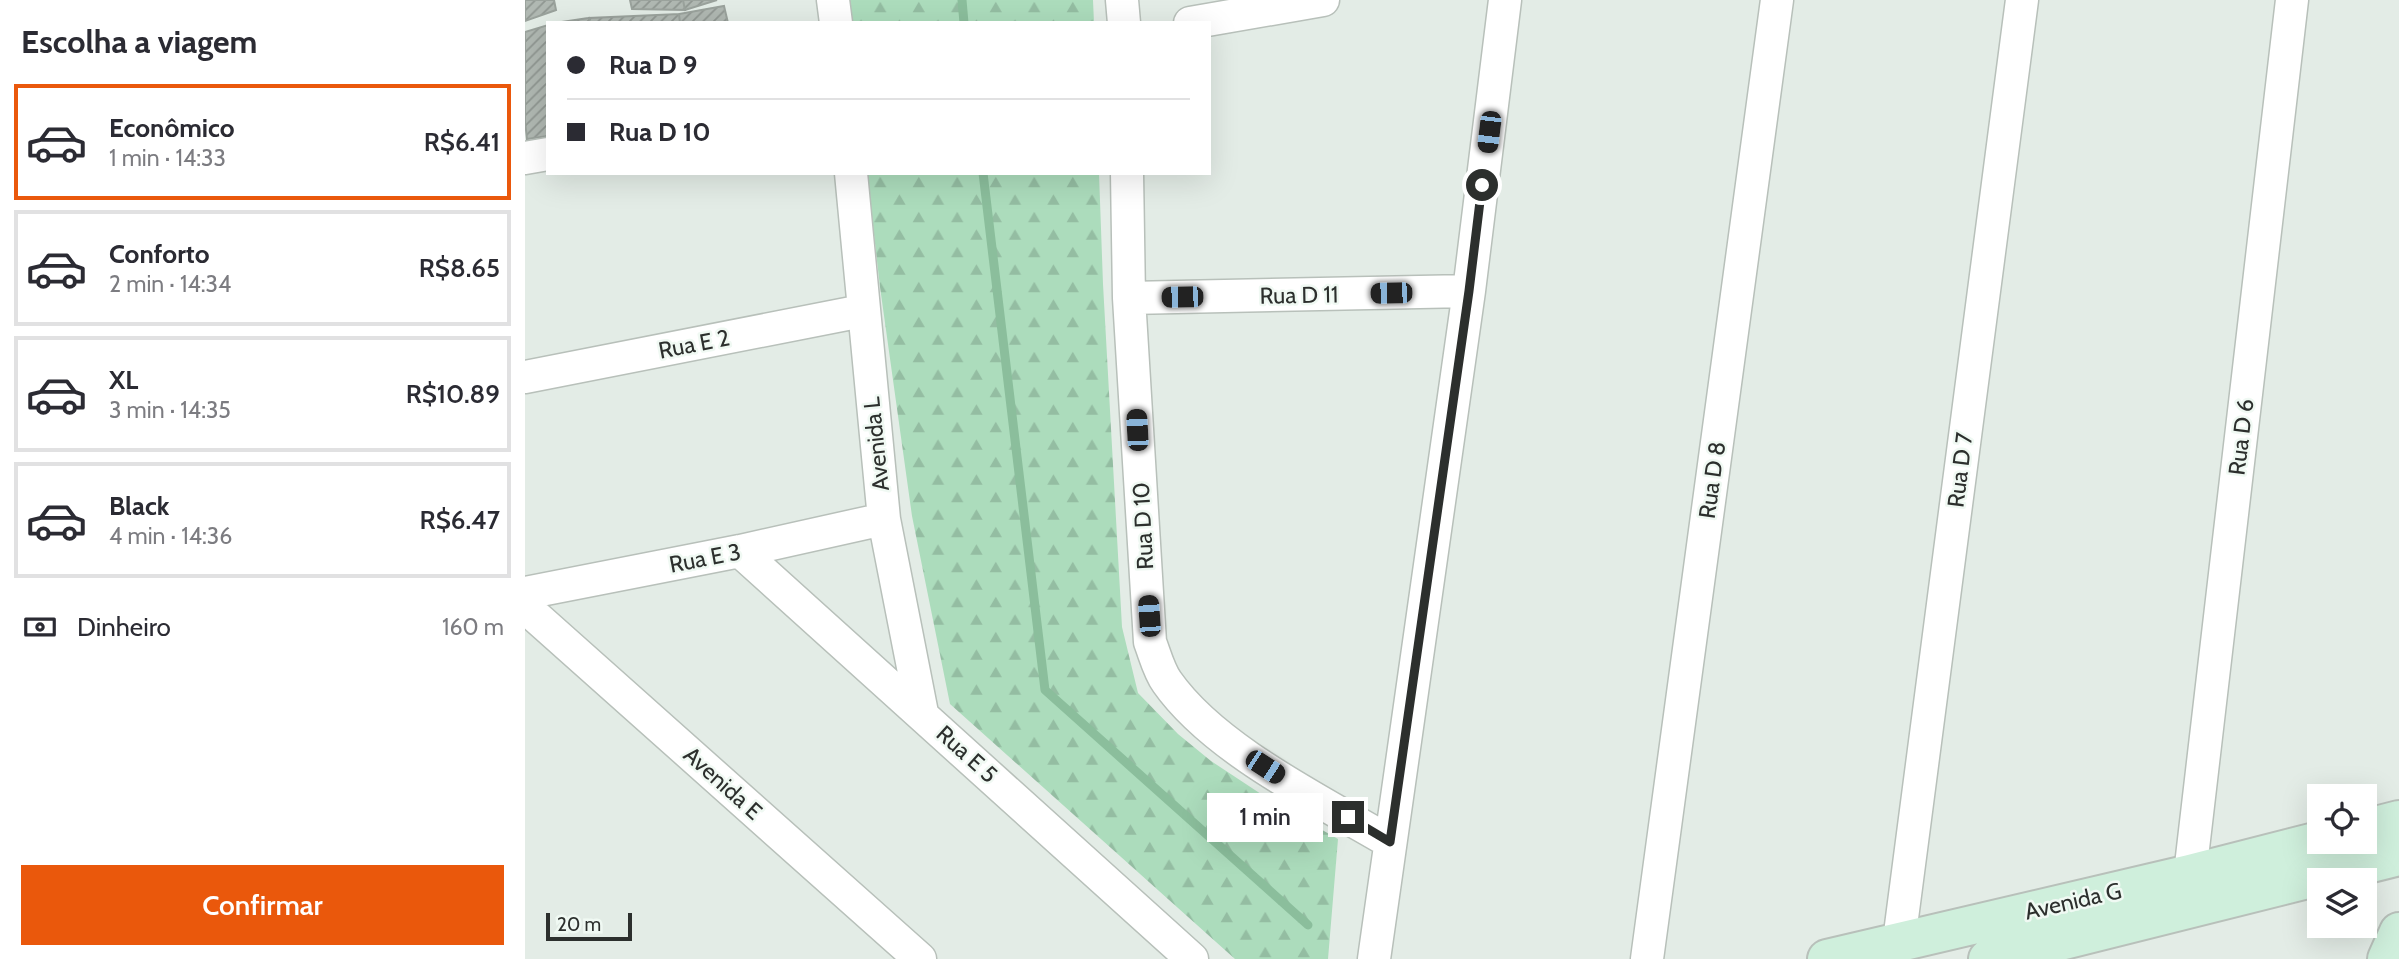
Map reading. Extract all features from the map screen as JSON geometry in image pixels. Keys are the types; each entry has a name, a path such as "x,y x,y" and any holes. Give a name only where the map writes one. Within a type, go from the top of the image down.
{"main road":[{"path":"2377,826 2399,820"},
{"name":"Avenida G","path":"1827,959 2307,844"},
{"name":"Avenida G","path":"1988,959 2399,856"},
{"path":"2387,959 2399,932"}],"street":[{"path":"833,0 836,21"},
{"path":"1122,0 1124,21"},
{"path":"1202,21 1324,0"},
{"path":"1374,959 1469,291 1505,0"},
{"name":"Rua D 8","path":"1647,959 1777,0"},
{"name":"Rua D 7","path":"1899,941 2022,0"},
{"name":"Rua D 6","path":"2190,874 2292,0"},
{"path":"525,158 546,154"},
{"name":"Avenida L","path":"851,175 862,311 884,519 922,713"},
{"name":"Rua D 10","path":"1127,175 1129,298 1150,642 1165,680 1193,713 1224,741 1390,842"},
{"name":"Rua D 11","path":"1129,298 1469,291"},
{"name":"Rua E 2","path":"525,377 862,311"},
{"name":"Rua E 3","path":"525,593 740,551 884,519"},
{"name":"Rua E 5","path":"740,551 1192,959"},
{"name":"Avenida E","path":"525,607 920,959"}],"green space":[{"path":"847,0 1093,0 1094,21 849,21"},
{"path":"867,175 1099,175 1122,627 1138,693 1178,734 1211,761 1273,802 1338,839 1328,959 1235,959 950,704 912,516"}],"building":[{"path":"525,0 554,0 556,10 525,21"},
{"path":"630,0 683,0 685,10 632,9"},
{"path":"683,0 717,0 685,10"},
{"path":"724,6 728,21 680,21 679,14"},
{"path":"679,14 680,21 590,21 589,18"},
{"path":"589,18 590,21 569,21"},
{"path":"546,26 546,136 527,139 525,121 525,32"}],"waterway":[{"path":"962,0 964,21"},
{"path":"983,175 1045,690 1308,925"}],"route":[{"path":"1348,817 1390,842 1482,185"}]}
